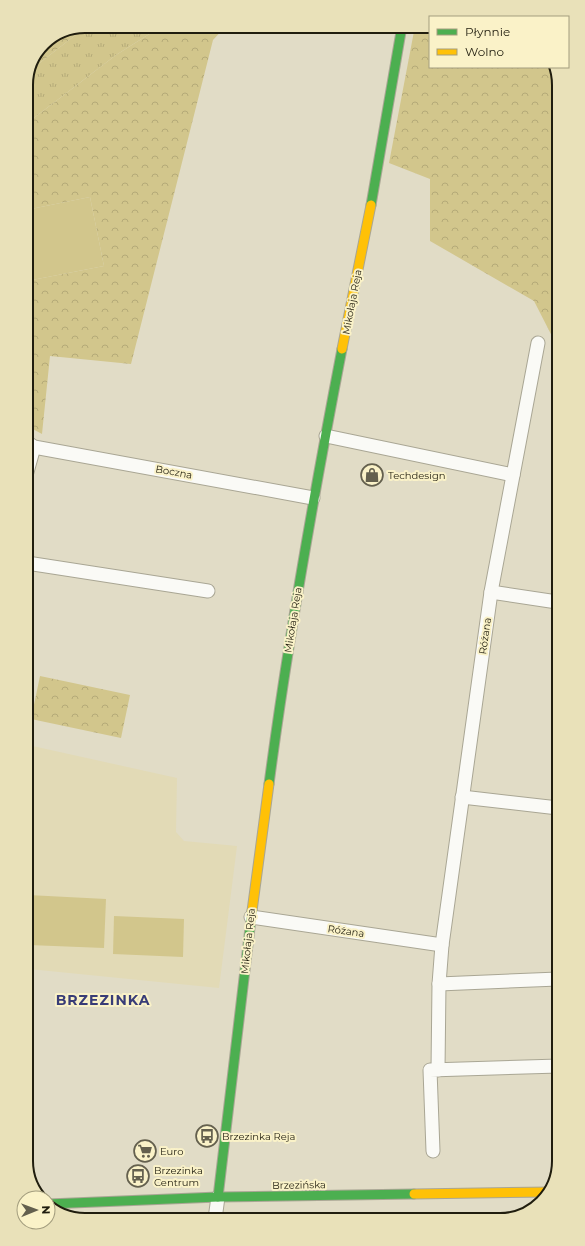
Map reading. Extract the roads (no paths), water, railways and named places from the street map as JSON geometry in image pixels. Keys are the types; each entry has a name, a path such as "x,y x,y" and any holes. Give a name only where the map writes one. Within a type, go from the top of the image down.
{"street":[{"name":"Mikołaja Reja","path":"216,1213 278,707 313,498 374,188 401,33"},
{"name":"Różana","path":"433,1151 434,1070 442,945 491,592 538,343"},
{"path":"326,436 513,475"},
{"name":"Boczna","path":"33,446 313,498"},
{"path":"33,564 208,592"},
{"path":"491,592 552,601"},
{"path":"462,797 552,807"},
{"name":"Różana","path":"251,917 442,945"},
{"path":"439,984 552,979"},
{"path":"434,1070 552,1066"},
{"name":"Brzezińska","path":"56,1204 218,1197 541,1192"}],"place":[{"name":"Techdesign","path":"372,475"},
{"name":"Brzezinka Reja","path":"207,1136"},
{"name":"Euro","path":"145,1151"},
{"name":"Brzezinka Centrum","path":"138,1176"}],"district":[{"name":"BRZEZINKA","path":"103,1000"}]}
